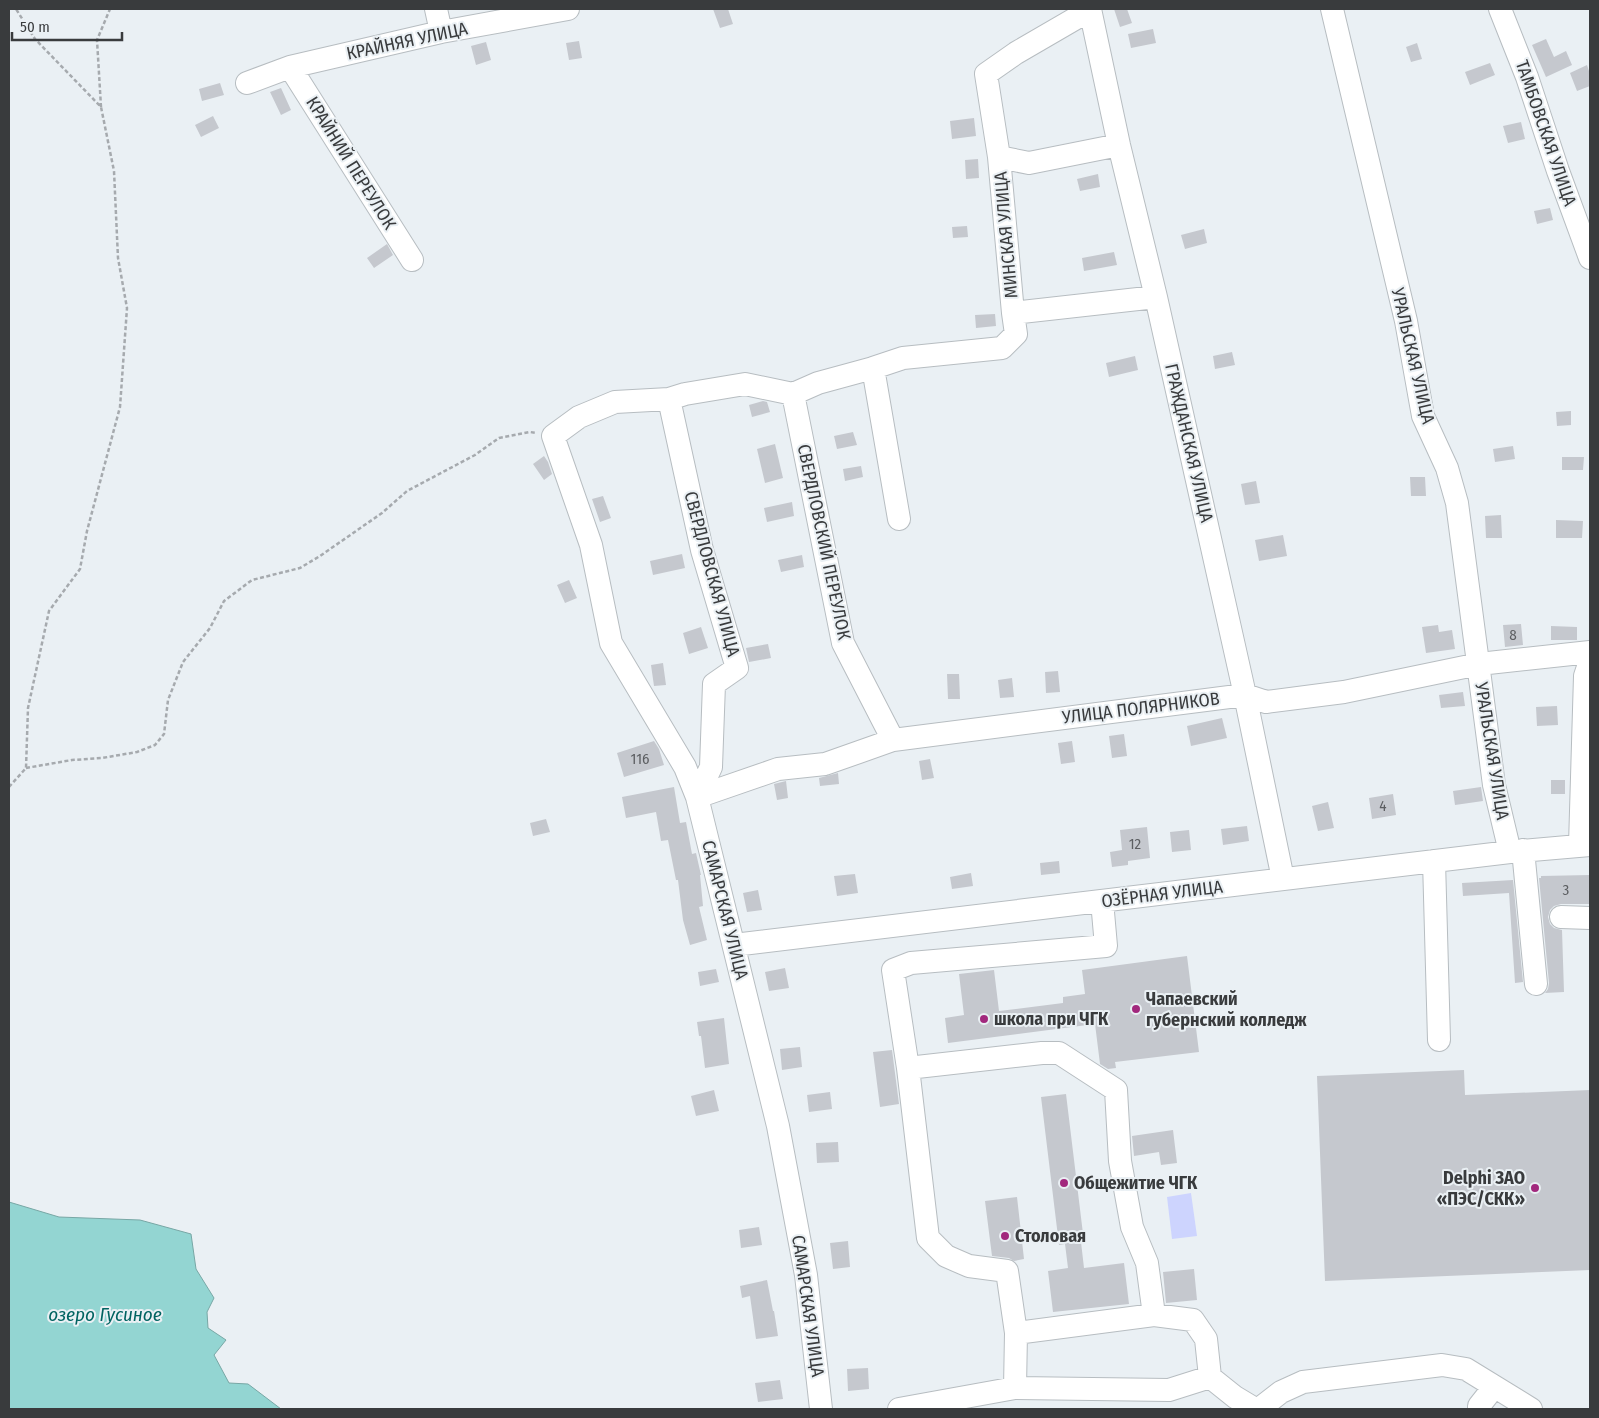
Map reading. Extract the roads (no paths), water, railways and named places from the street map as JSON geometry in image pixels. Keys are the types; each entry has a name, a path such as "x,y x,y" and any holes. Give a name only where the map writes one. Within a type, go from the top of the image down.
{"street":[{"path":"436,9 441,32"},
{"name":"КРАЙНЯЯ УЛИЦА","path":"247,83 290,67 441,32 568,9"},
{"name":"МИНСКАЯ УЛИЦА","path":"1090,9 1016,53 986,74 999,157 1013,313 1156,297"},
{"name":"ГРАЖДАНСКАЯ УЛИЦА","path":"1090,9 1119,145 1156,297 1245,695 1283,879"},
{"name":"УРАЛЬСКАЯ УЛИЦА","path":"1332,9 1406,320 1423,416 1447,468 1457,503 1494,785 1517,851 1536,984"},
{"name":"ТАМБОВСКАЯ УЛИЦА","path":"1500,9 1527,77 1558,171 1590,258"},
{"name":"КРАЙНИЙ ПЕРЕУЛОК","path":"290,67 412,260"},
{"path":"999,157 1029,163 1119,145"},
{"path":"669,399 685,394 745,384 793,394 818,383 903,358 1002,348 1016,334 1013,313"},
{"path":"873,368 899,519"},
{"name":"СВЕРДЛОВСКИЙ ПЕРЕУЛОК","path":"793,394 843,643 894,740"},
{"name":"САМАРСКАЯ УЛИЦА","path":"669,399 614,402 579,417 553,436 591,545 610,644 685,768 697,797 778,1126 806,1274 821,1409"},
{"name":"СВЕРДЛОВСКАЯ УЛИЦА","path":"669,399 702,550 737,668 714,684 712,767 697,797"},
{"name":"УЛИЦА ПОЛЯРНИКОВ","path":"697,797 778,769 825,764 894,740 1245,695 1266,702 1334,693 1479,664 1590,652"},
{"path":"1585,845 1585,676 1590,661"},
{"name":"ОЗЁРНАЯ УЛИЦА","path":"734,945 1517,851 1585,845"},
{"path":"1434,861 1439,1040"},
{"path":"1015,1388 1016,1332 1007,1271 969,1266 946,1256 928,1238 908,1068 893,970 911,963 1106,946 1102,901"},
{"path":"1561,918 1590,918"},
{"path":"908,1068 1042,1053 1059,1053 1116,1090 1120,1161 1132,1227 1147,1263 1154,1315"},
{"path":"1016,1332 1154,1315 1193,1320 1206,1339 1210,1377 1235,1397 1257,1409 1281,1392 1303,1382 1442,1365 1466,1370 1531,1409"},
{"path":"899,1409 1015,1388 1168,1390 1210,1377"},
{"path":"1479,1409 1479,1406 1494,1387"}],"water":[{"name":"озеро Гусиное","path":"9,1202 59,1217 140,1220 191,1234 196,1269 214,1298 207,1312 208,1328 226,1340 214,1355 229,1383 248,1384 281,1409 9,1409"}],"place":[{"name":"Чапаевский губернский колледж","path":"1136,1009"},
{"name":"школа при ЧГК","path":"984,1019"},
{"name":"Общежитие ЧГК","path":"1064,1183"},
{"name":"Delphi ЗАО «ПЭС/СКК»","path":"1535,1188"},
{"name":"Столовая","path":"1005,1236"}]}
